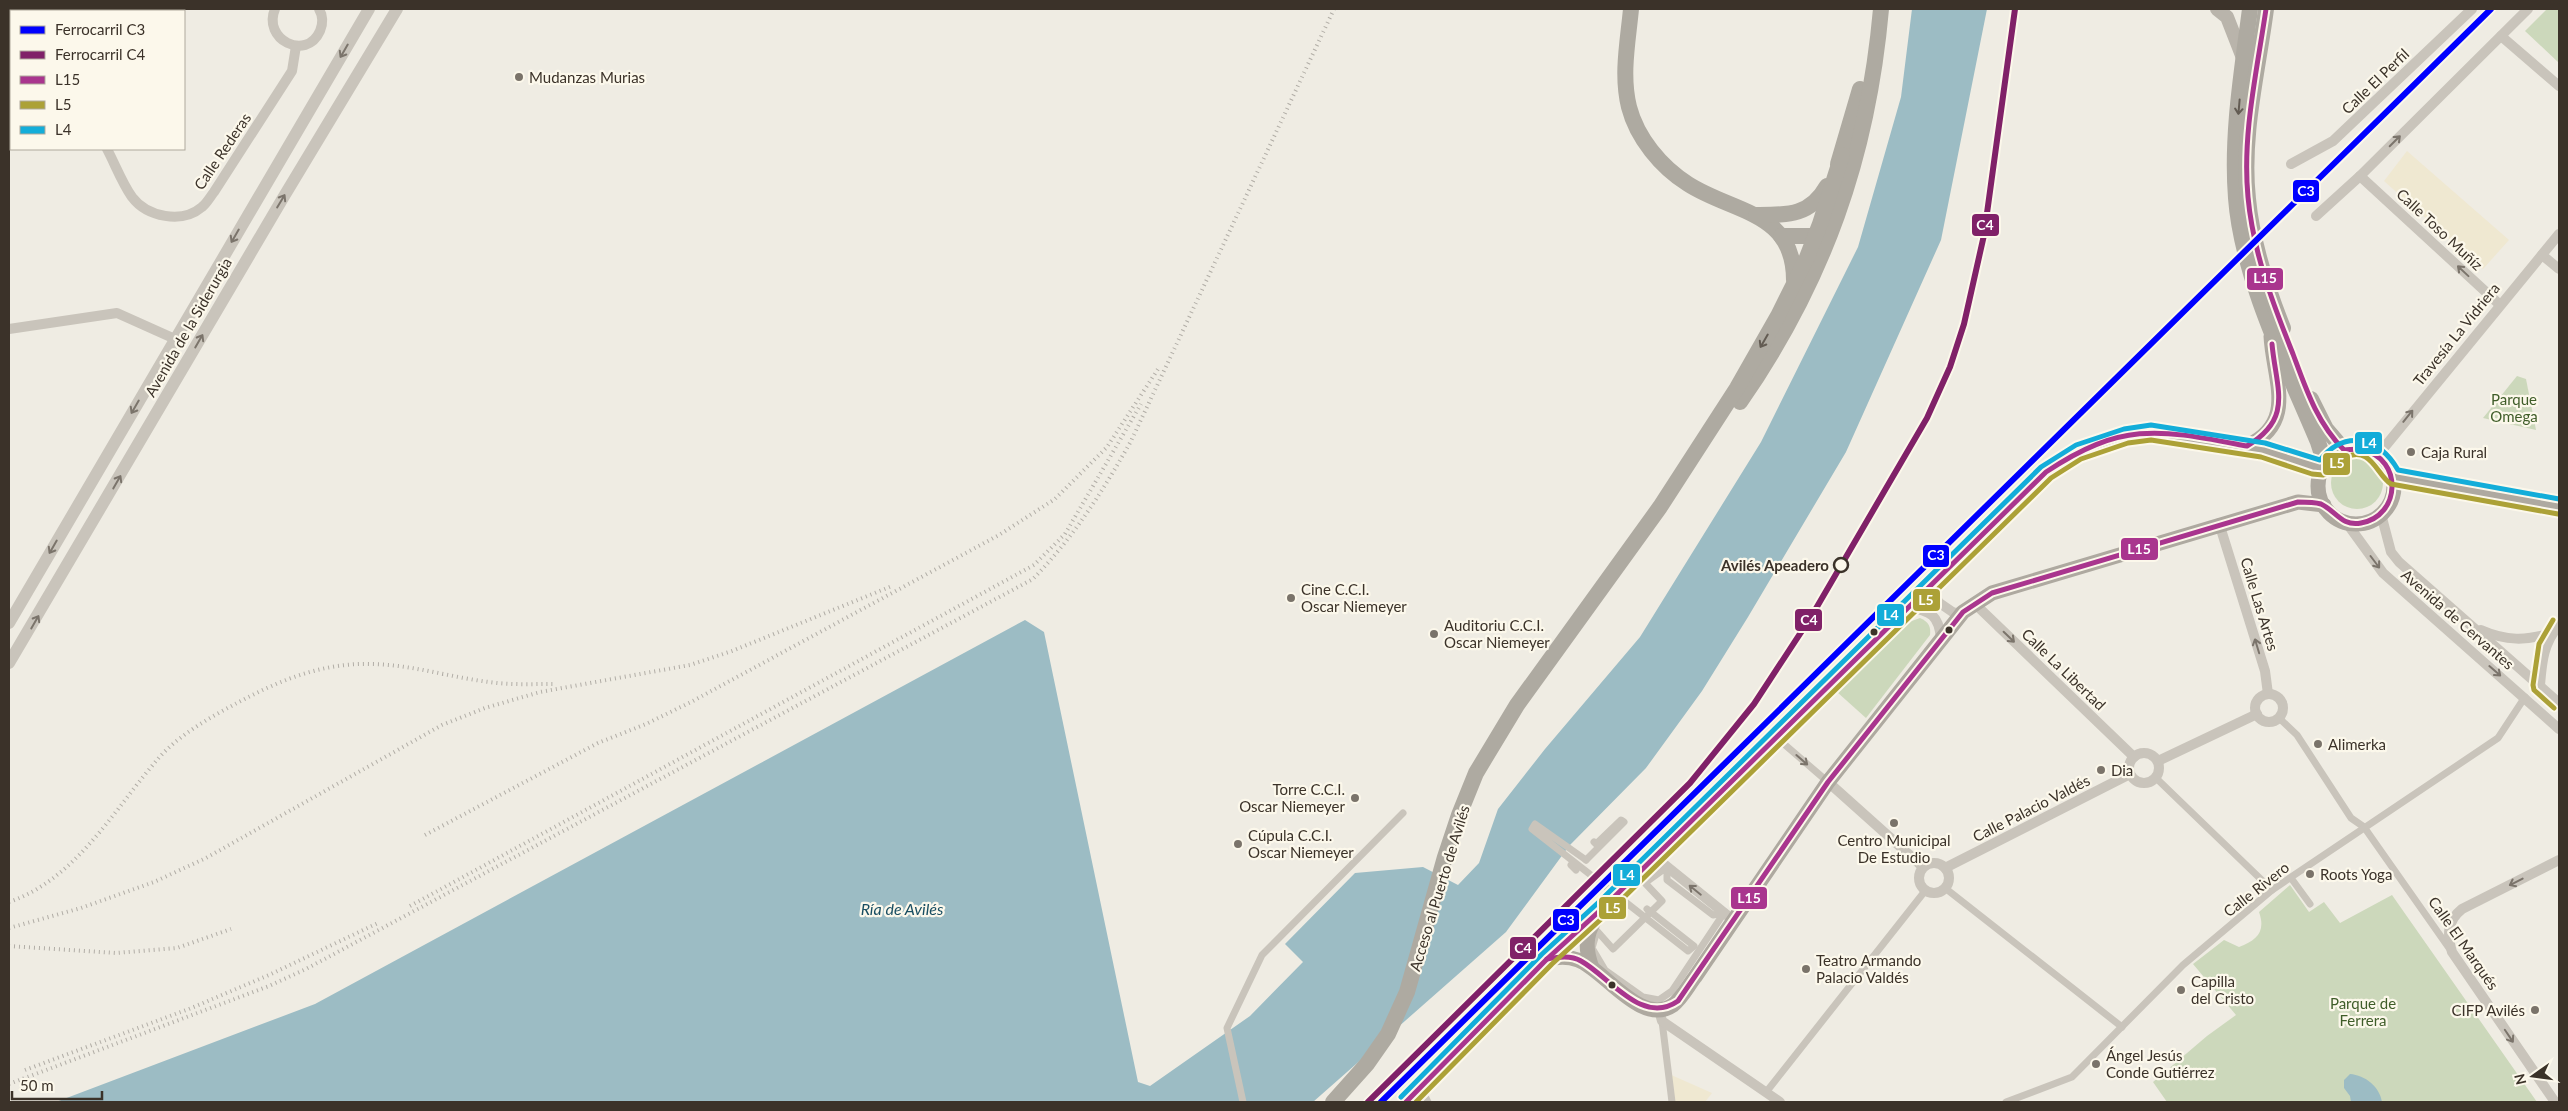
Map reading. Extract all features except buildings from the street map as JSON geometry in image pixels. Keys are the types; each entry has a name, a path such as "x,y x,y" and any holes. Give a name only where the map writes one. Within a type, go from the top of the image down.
{"highway":[{"path":"1631,9 1625,64 1629,106 1644,139 1663,164 1688,184 1721,201 1756,214 1781,236 1791,250 1794,260 1794,282"},
{"path":"1660,507 1737,388 1778,316 1816,236 1857,101 1877,9"},
{"path":"1660,507 1681,485 1754,382 1816,272 1849,186 1865,119 1881,9"},
{"path":"2250,9 2243,58 2235,170 2236,199 2246,228 2271,327 2330,455"},
{"path":"2246,228 2249,120 2263,14"},
{"path":"1781,236 1816,236 1826,227 1865,119"},
{"path":"1756,214 1792,213 1808,208 1820,198 1842,155"},
{"path":"1780,338 1816,250 1816,236 1792,213"},
{"path":"2262,287 2306,390 2326,430 2330,455"},
{"name":"Acceso al Puerto de Avilés","path":"1335,1100 1367,1064 1388,1034 1408,992 1458,815 1476,773 1497,736 1660,507"}],"main road":[{"path":"2217,9 2227,18 2243,58"},
{"path":"2247,446 2268,434 2277,419 2280,399 2272,354 2271,327"},
{"path":"1406,1102 1547,959 1605,906 1661,862 1777,738 2046,472 2078,452 2126,436 2151,432 2247,446 2330,455 2364,448 2378,454 2387,464 2393,477 2392,497 2381,514 2365,523 2346,522 2338,519 2324,506 2318,488 2330,455"},
{"path":"2393,477 2559,507"},
{"path":"1547,959 1570,958 1592,968 1641,1005 1661,1016 1678,1001 1729,917 1828,782 1941,639 1969,608 1992,593 2219,524 2298,502 2324,506"},
{"path":"1592,968 1586,942 1588,932 1605,906"}],"street":[{"path":"275,9 272,22 275,34 284,43 296,46 308,44 317,37 322,26 322,13 319,9"},
{"name":"Avenida de la Siderurgia","path":"9,623 369,9"},
{"name":"Avenida de la Siderurgia","path":"9,663 283,198 397,9"},
{"name":"Calle El Perfil","path":"2291,164 2333,141 2472,9"},
{"path":"2316,216 2360,176 2528,9"},
{"path":"2501,36 2559,86"},
{"name":"Calle Rederas","path":"107,150 131,196 144,208 169,217 193,213 202,207 214,192 292,71 296,46"},
{"name":"Calle Toso Muñíz","path":"2360,176 2499,304"},
{"name":"Travesía La Vidriera","path":"2378,454 2499,304 2559,234"},
{"path":"2542,255 2559,269"},
{"path":"9,330 117,313 175,339"},
{"name":"Avenida de Cervantes","path":"2381,514 2391,552 2559,703"},
{"name":"Avenida de Cervantes","path":"2346,522 2383,573 2559,729"},
{"name":"Calle Las Artes","path":"2219,524 2264,668 2268,694"},
{"path":"1933,583 1938,602 1954,613 1969,608"},
{"path":"1908,607 1924,610 1933,615 1940,626 1941,639"},
{"name":"Calle La Libertad","path":"1969,608 2134,757"},
{"path":"2471,625 2496,636 2516,640 2552,633"},
{"path":"2540,686 2542,655 2552,633 2559,625"},
{"path":"2268,694 2281,700 2284,709 2279,718 2269,722 2260,718 2257,714 2257,701 2268,694"},
{"name":"Calle Rivero","path":"2006,1102 2072,1076 2182,965 2272,890 2498,738 2525,698"},
{"path":"2158,761 2257,714"},
{"path":"2279,718 2297,735 2351,818 2364,827"},
{"path":"1777,738 1923,867"},
{"path":"2147,753 2158,761 2159,770 2156,778 2149,782 2140,783 2130,774 2129,767 2134,757 2147,753"},
{"name":"Calle Palacio Valdés","path":"1945,868 2130,774"},
{"path":"2156,778 2272,890"},
{"path":"1243,1102 1227,1028 1262,955 1403,813"},
{"path":"1594,842 1596,844 1621,820 1624,822 1586,860 1536,824 1532,829 1688,951 1694,946 1646,910"},
{"name":"Calle El Marqués","path":"2364,827 2554,1102"},
{"path":"2452,952 2448,940 2450,925 2454,916 2559,860"},
{"path":"1661,862 1729,917 1672,991 1659,1000 1643,997 1605,970 1592,948 1597,931 1613,949 1662,900 1645,883 1661,862"},
{"path":"1932,863 1945,868 1949,880 1945,888 1936,893 1925,891 1918,881 1923,867 1932,863"},
{"path":"2290,878 2310,904"},
{"path":"1945,888 2122,1027"},
{"path":"1767,1092 1925,891"},
{"path":"1661,1016 1780,1102"},
{"path":"1661,1016 1672,1102"},
{"path":"1421,1088 1428,1102"}],"green space":[{"path":"2547,9 2559,9 2559,63 2525,31"},
{"name":"Parque Omega","path":"2517,376 2526,379 2536,430 2483,418"},
{"path":"2352,457 2362,457 2376,464 2383,478 2383,488 2376,502 2362,509 2352,509 2342,505 2335,498 2331,488 2331,478 2335,468 2342,461"},
{"path":"1920,618 1929,625 1930,635 1866,718 1837,692 1909,622"},
{"name":"Parque de Ferrera","path":"2290,885 2309,912 2324,902 2340,923 2392,895 2537,1102 2167,1102 2153,1082 2207,1036 2236,1015 2193,964 2224,940 2239,947 2255,938 2261,925 2259,912"}],"shaded area":[{"path":"2407,151 2509,240 2483,269 2384,181"},
{"path":"1669,1074 1712,1093 1705,1102 1672,1102"}],"water":[{"name":"Ría de Avilés","path":"1912,9 1987,9 1941,240 1846,452 1702,691 1646,768 1569,846 1506,932 1313,1102 56,1102 315,1004 1025,620 1044,632 1138,1082 1150,1086 1250,1016 1303,962 1285,944 1355,873 1423,867 1458,885 1479,863 1498,809 1545,749 1640,637 1761,442 1858,247 1901,97"},
{"path":"2350,1074 2366,1079 2371,1083 2378,1091 2382,1102 2351,1102 2350,1096 2344,1088 2344,1080"}],"railway":[{"path":"9,1084 269,986 306,969 1033,579 1074,531 1110,478 1131,441 1334,9"},
{"path":"425,835 598,743 646,724 691,702 999,535 1055,499 1107,447 1160,366"},
{"path":"410,906 1034,565 1065,534 1141,404"},
{"path":"9,928 81,908 154,882 206,858 442,725 485,708 540,692 690,665 732,651 892,586"},
{"path":"9,902 33,891 74,860 92,842 157,760 174,743 215,715 268,687 317,670 351,664 399,666 497,683 553,684"},
{"path":"25,1070 189,1009 269,975 380,922"},
{"path":"9,946 116,953 177,948 231,929"}],"rail line":[{"name":"C4","path":"1368,1102 1690,783 1754,704 1811,617 1927,418 1950,367 1964,324 1984,235 2015,9"},
{"name":"C3","path":"1381,1102 2491,9"}],"transit line":[{"name":"L15","path":"1547,959 1564,957 1577,959 1592,968 1639,1004 1652,1008 1665,1007 1678,1001 1828,782 1963,612 1992,593 2298,502 2321,504 2344,521 2354,524 2374,518 2384,510 2390,499 2392,487 2390,475 2385,464 2376,455 2361,449 2344,450 2326,429 2319,417 2278,316 2254,238 2248,197 2247,150 2251,103 2266,9"},
{"name":"L15","path":"1406,1102 1547,959 1605,906 2046,472 2074,455 2098,444 2121,437 2166,433 2247,446 2262,435 2271,425 2277,413 2279,401 2272,344"},
{"name":"L4","path":"1401,1097 1542,954 1600,901 2041,467 2076,445 2124,429 2151,425 2265,443 2320,460 2330,450 2340,444 2361,441 2372,444 2381,450 2398,470 2559,499"},
{"name":"L5","path":"1416,1102 1552,964 1610,911 2051,478 2081,459 2128,443 2151,440 2261,457 2312,474 2323,475 2344,458 2361,455 2367,458 2391,484 2558,514"},
{"name":"L5","path":"2553,620 2539,644 2533,685 2534,690 2554,708"}],"place":[{"name":"Mudanzas Murias","path":"519,77"},
{"name":"Caja Rural","path":"2411,452"},
{"name":"Avilés Apeadero","path":"1841,565"},
{"name":"Cine C.C.I. Oscar Niemeyer","path":"1291,598"},
{"name":"Auditoriu C.C.I. Oscar Niemeyer","path":"1434,634"},
{"name":"Alimerka","path":"2318,744"},
{"name":"Dia","path":"2101,770"},
{"name":"Torre C.C.I. Oscar Niemeyer","path":"1355,798"},
{"name":"Centro Municipal De Estudio","path":"1894,823"},
{"name":"Cúpula C.C.I. Oscar Niemeyer","path":"1238,844"},
{"name":"Roots Yoga","path":"2310,874"},
{"name":"Teatro Armando Palacio Valdés","path":"1806,969"},
{"name":"Capilla del Cristo","path":"2181,990"},
{"name":"CIFP Avilés","path":"2535,1010"},
{"name":"Ángel Jesús Conde Gutiérrez","path":"2096,1064"}]}
